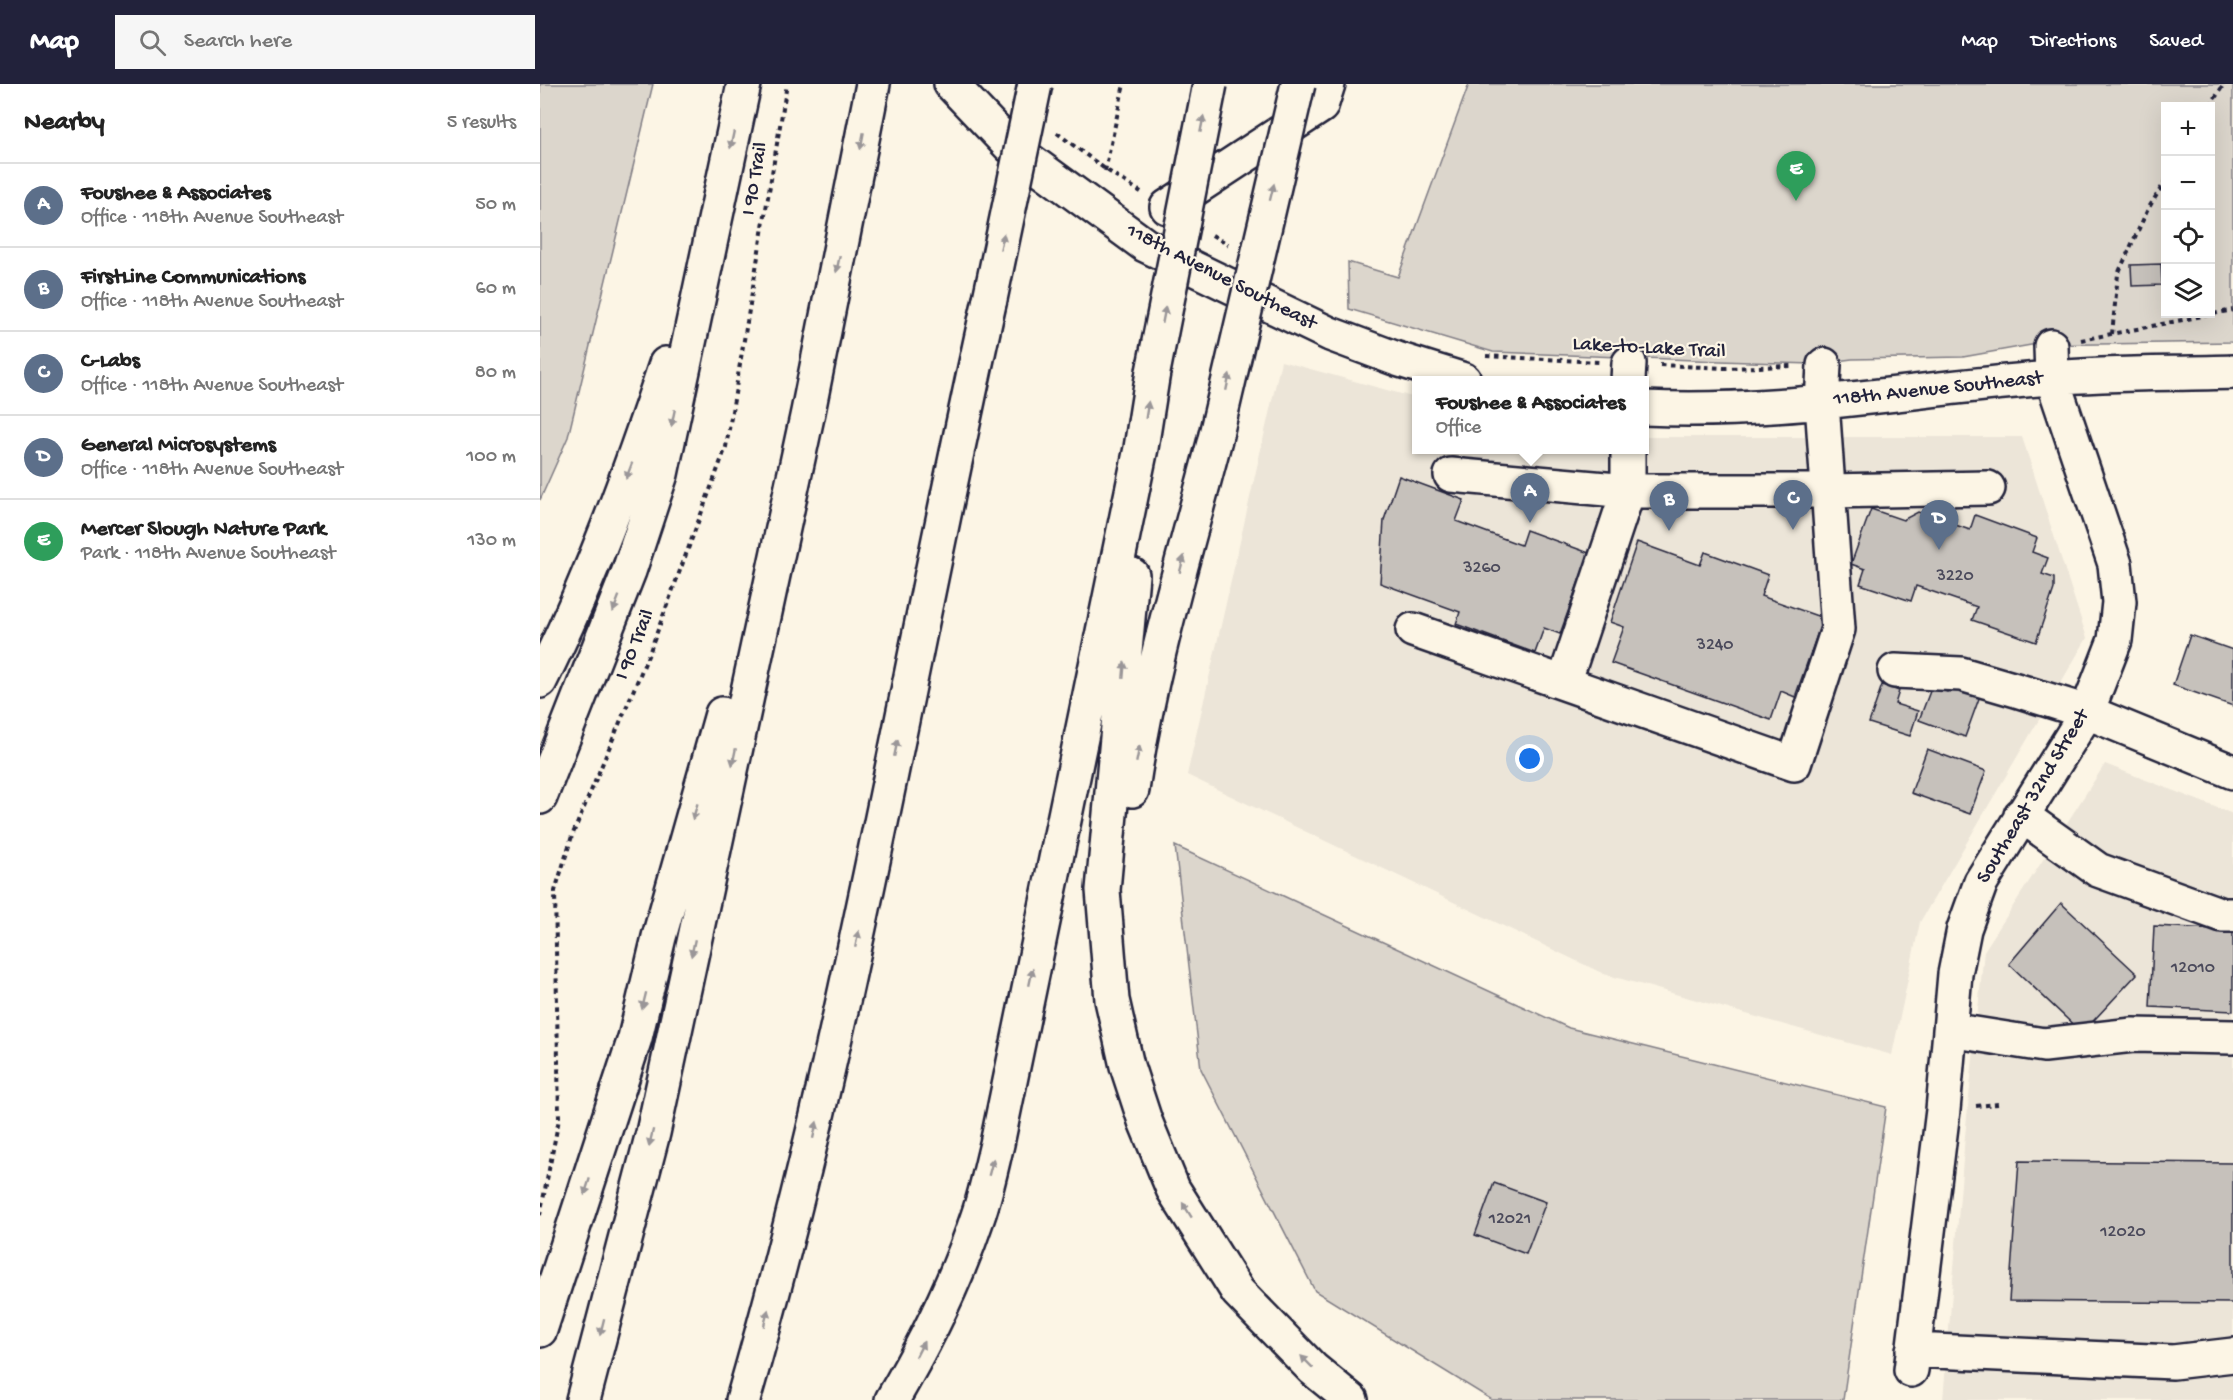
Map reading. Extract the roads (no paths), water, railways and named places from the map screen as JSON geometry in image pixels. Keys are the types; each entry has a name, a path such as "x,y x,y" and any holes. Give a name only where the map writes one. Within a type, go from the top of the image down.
{"main road":[{"path":"540,796 629,571 661,474 744,84"},
{"path":"584,1400 653,1133 808,412 873,84"},
{"name":"118th Avenue Southeast","path":"951,84 1010,146 1145,244 1330,334 1397,360 1473,368"},
{"path":"747,1392 803,1183 835,1045 1035,84"},
{"path":"892,1400 929,1332 978,1215 997,1144 1141,448 1153,372 1210,84"},
{"path":"1112,1000 1128,819 1137,758 1174,594 1215,439 1298,84"},
{"path":"1167,207 1321,106 1328,84"},
{"path":"540,681 597,555 638,448 721,196"},
{"name":"Southeast 32nd Street","path":"2051,346 2052,378 2102,519 2115,564 2119,602 2115,640 2087,712 1981,882 1964,929 1955,975 1912,1360 2173,1362 2233,1355"},
{"path":"1413,630 1794,764 1838,629 1822,403 1824,365"},
{"name":"118th Avenue Southeast","path":"1649,408 1696,411 1822,403 2052,378 2233,372"},
{"path":"540,1330 635,1038 659,937 808,412"},
{"path":"1141,448 1130,609 1103,890 1112,1000 1126,1066 1145,1121 1173,1189 1238,1292 1313,1369 1351,1400"},
{"path":"1564,683 1628,491 1628,454"},
{"path":"1451,475 1628,491 1988,488"},
{"path":"1895,671 1961,674 2087,712 2233,772"},
{"path":"2021,815 2098,870 2222,915 2233,915"},
{"path":"1950,1030 2044,1045 2133,1035 2233,1036"}],"place":[{"name":"Mercer Slough Nature Park","path":"1796,201"},
{"name":"Foushee & Associates","path":"1530,523"},
{"name":"C-Labs","path":"1793,530"},
{"name":"FirstLine Communications","path":"1669,531"},
{"name":"General Microsystems","path":"1939,550"}]}
